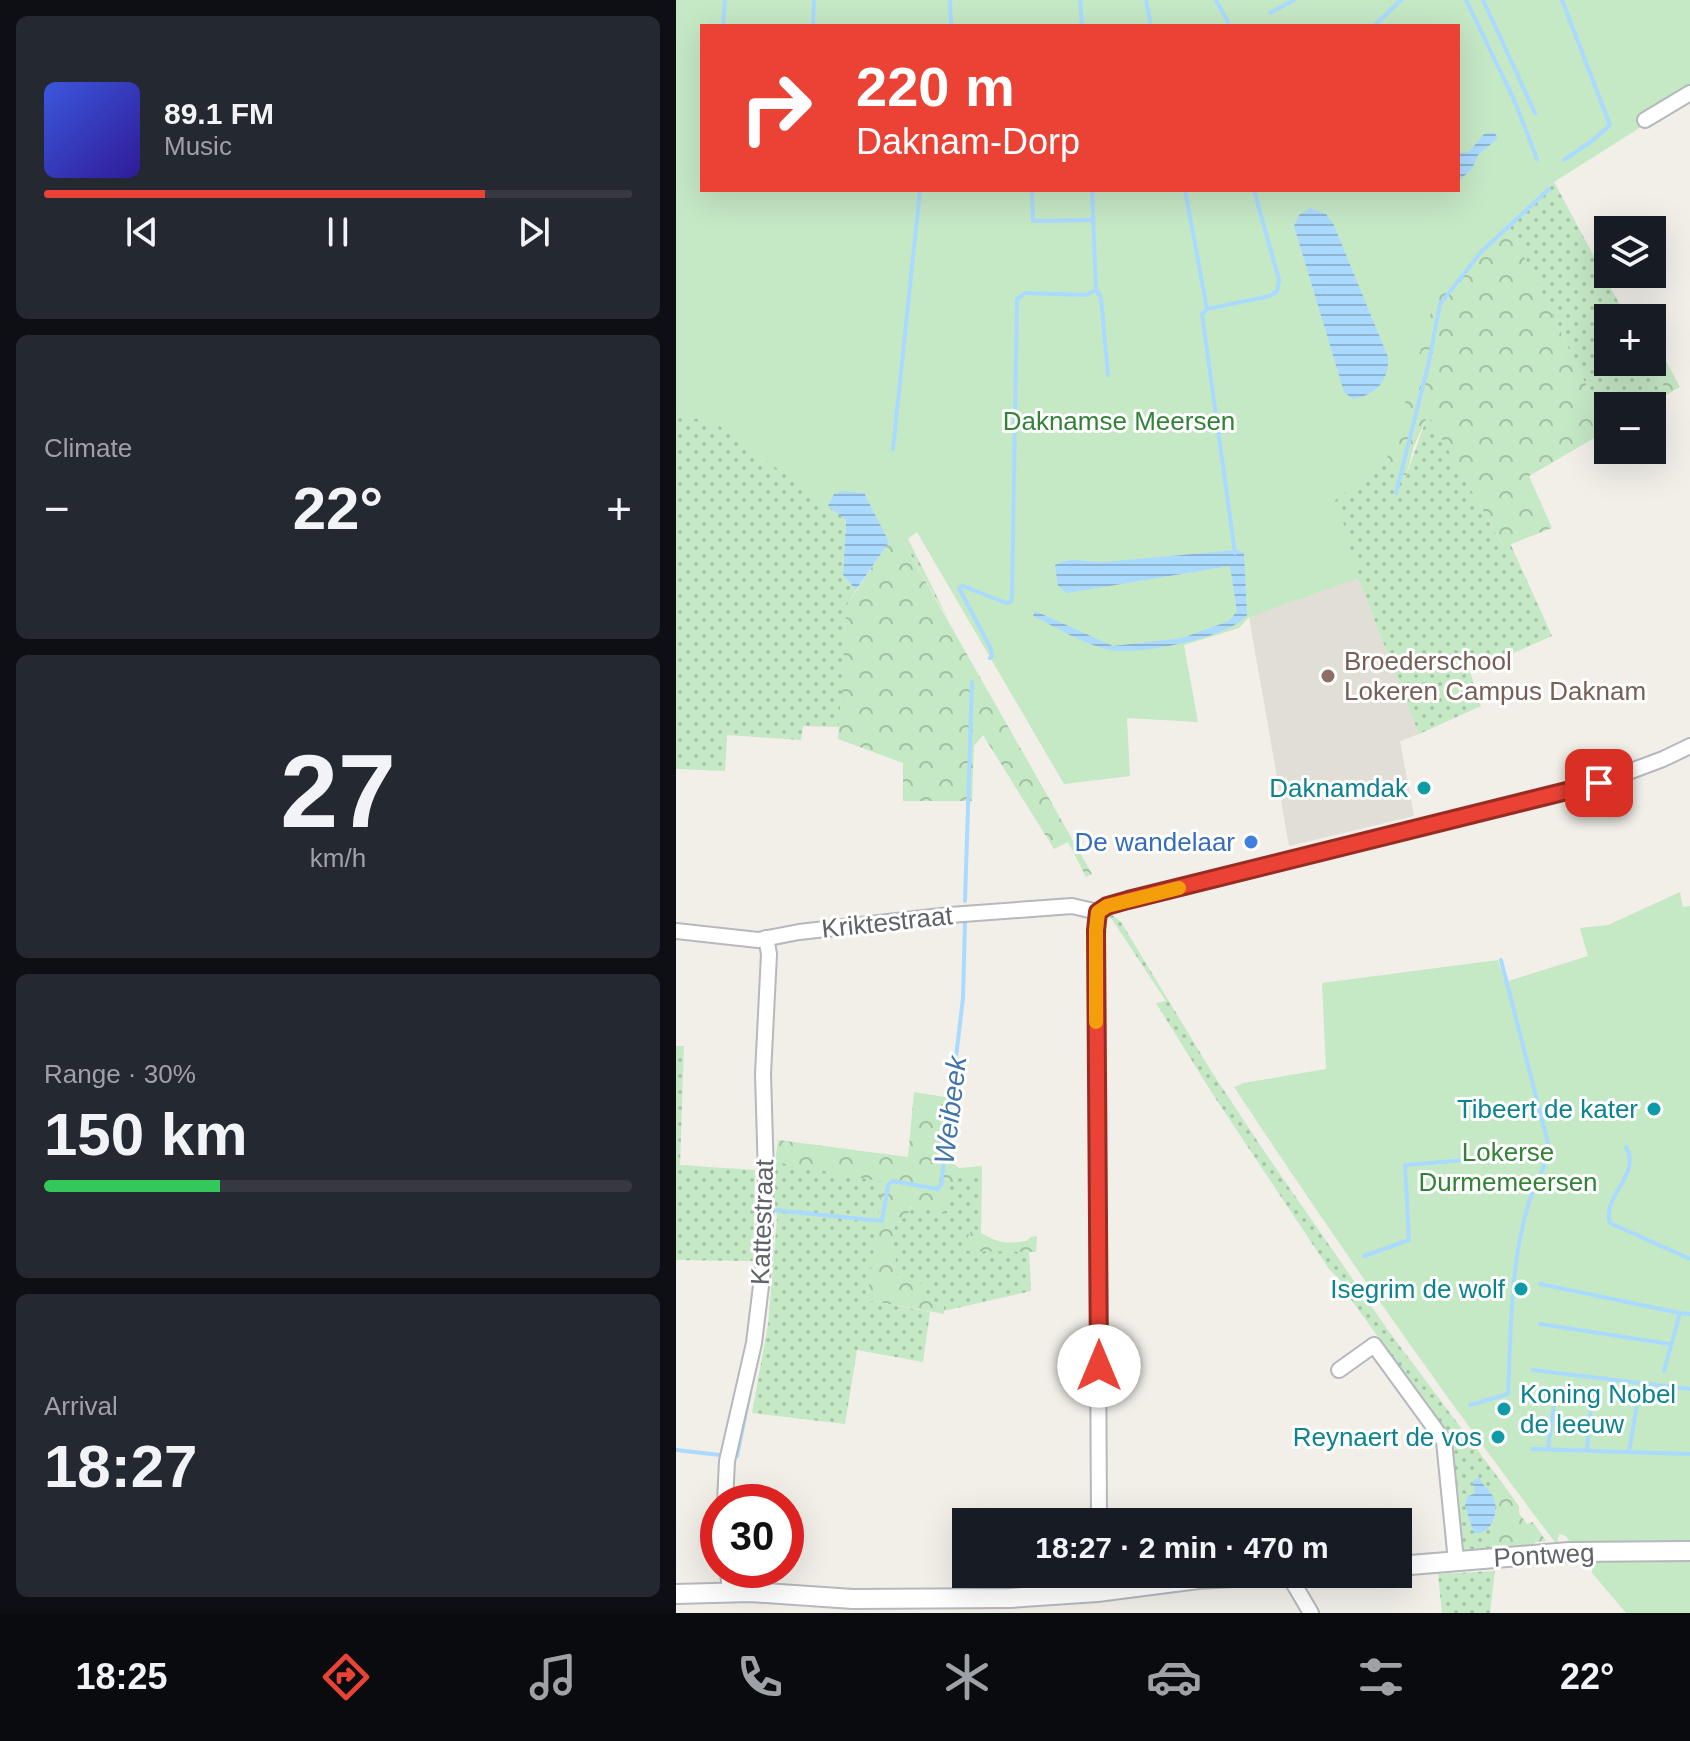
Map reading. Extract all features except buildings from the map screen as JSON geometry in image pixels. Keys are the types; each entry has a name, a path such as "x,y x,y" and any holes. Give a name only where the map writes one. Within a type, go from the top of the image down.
{"street":[{"path":"1645,120 1690,93"},
{"path":"1099,1508 1098,912 1128,900 1599,783 1690,746"},
{"name":"Kriktestraat","path":"676,931 758,940 814,930 950,915 1072,906 1098,912"},
{"name":"Kattestraat","path":"726,1484 727,1461 754,1343 764,1261 766,1176 763,1074 769,954 766,938"},
{"path":"1339,1370 1374,1345 1444,1441 1456,1561"},
{"name":"Pontweg","path":"1412,1565 1569,1552 1690,1551"},
{"path":"730,1588 730,1593"},
{"path":"676,1594 730,1593 854,1606 1010,1598 1068,1588"},
{"path":"1298,1588 1311,1613"}],"shaded area":[{"name":"Broederschool Lokeren Campus Daknam","path":"1358,578 1419,734 1400,741 1414,816 1289,846 1249,617"}],"green space":[{"name":"Daknamse Meersen","path":"676,0 1690,0 1690,96 1554,182 1506,219 1440,279 1411,385 1385,463 1333,502 1341,514 1358,578 1249,617 1239,628 1184,645 1198,722 1127,718 1130,776 1064,784 917,532 906,540 889,542 864,493 834,495 828,506 715,423 676,414"},
{"path":"1460,29 1538,152 1594,256 1594,288 1611,288 1619,304 1594,304 1594,376 1658,376 1668,394 1594,392 1594,401 1506,219 1411,385 1385,463 1406,476 1428,414 1503,546 1510,543 1552,636 1470,672 1481,706 1419,734 1358,578 1249,617 1333,502 1457,192 1460,192"},
{"path":"1506,219 1594,401 1594,438 1529,476 1552,528 1504,547 1428,415 1414,446 1406,476 1385,463 1411,385 1440,279"},
{"path":"1666,361 1680,387 1668,394 1658,376 1666,376"},
{"path":"676,414 715,423 884,491 948,619 902,540 846,519 843,575 856,590 847,605 839,727 803,726 801,740 727,735 725,771 676,769"},
{"path":"799,467 878,494 1092,874 1086,877 1068,842 1054,849 983,735 974,746 972,801 903,801 903,763 838,739 847,605 889,541 834,495 828,506 787,474"},
{"name":"Lokerse Durmemeersen","path":"1680,892 1683,907 1690,906 1690,1613 1626,1613 1592,1573 1586,1545 1571,1544 1566,1536 1559,1534 1557,1545 1473,1433 1234,1087 1326,1069 1322,983 1498,960 1505,982 1588,956 1580,928 1608,925"},
{"path":"1111,914 1121,922 1213,1074 1266,1154 1390,1333 1503,1484 1494,1491 1497,1506 1491,1530 1493,1552 1464,1555 1452,1439 1347,1294 1343,1283 1329,1269 1212,1093 1156,1003 1166,1001 1111,918 1107,919 1107,933 1103,933 1103,919"},
{"path":"676,1046 684,1046 680,1165 755,1170 753,1261 676,1260"},
{"path":"914,1092 950,1098 944,1163 952,1163 959,1168 982,1166 982,1175 964,1175 948,1185 947,1214 910,1206 907,1218 896,1217 891,1251 896,1253 894,1274 920,1281 930,1302 944,1306 944,1314 867,1300 883,1182 775,1162 778,1140 908,1157"},
{"path":"769,1160 884,1181 867,1300 930,1312 923,1362 857,1350 845,1424 752,1413 768,1325 777,1218"},
{"path":"964,1175 982,1175 981,1233 973,1228 961,1251 1029,1251 1031,1291 944,1311 944,1306 930,1302 894,1274 896,1254 891,1251 896,1216"},
{"path":"973,1228 1004,1242 1026,1241 1037,1236 1036,1252 960,1251"},
{"path":"1503,1484 1519,1506 1519,1513 1527,1524 1533,1522 1546,1541 1535,1542 1535,1548 1493,1552 1491,1530 1497,1506 1494,1491"},
{"path":"1495,1571 1490,1613 1442,1613 1438,1574"}],"water":[{"path":"1494,132 1498,138 1478,155 1472,169 1460,179 1460,153 1469,152 1484,134"},
{"path":"1310,208 1326,214 1333,223 1388,357 1380,386 1353,399 1344,392 1294,226 1299,215"},
{"path":"843,491 864,493 889,542 856,590 843,575 846,520 828,506 834,494"},
{"path":"1237,550 1244,553 1247,615 1222,631 1202,638 1158,648 1119,651 1087,643 1033,616 1035,611 1113,646 1182,638 1229,621 1237,611 1230,566 1067,593 1058,586 1055,565 1073,560 1104,562"},
{"path":"1479,1477 1493,1496 1495,1511 1489,1527 1474,1533 1465,1506 1467,1497 1475,1493 1473,1481"}],"waterway":[{"path":"723,24 725,0"},
{"path":"813,24 814,0"},
{"path":"950,0 951,24"},
{"name":"Weibeek","path":"1080,0 1082,24"},
{"path":"1146,0 1151,24"},
{"path":"1216,0 1228,22"},
{"path":"1270,13 1294,0"},
{"path":"1376,24 1401,0"},
{"path":"1466,0 1515,102 1537,159"},
{"path":"1483,0 1535,113"},
{"path":"1562,0 1610,125 1564,160"},
{"path":"1396,493 1440,304 1481,252 1549,189"},
{"path":"893,449 920,192"},
{"path":"1032,192 1033,221 1094,220"},
{"name":"Weibeek","path":"990,658 991,649 959,588 963,586 1006,603 1011,602 1017,299 1026,293 1086,295 1096,290 1092,192"},
{"path":"1185,192 1207,309"},
{"path":"1235,553 1202,314 1207,309 1270,296 1277,291 1279,280 1255,192"},
{"path":"1097,291 1101,298 1108,375"},
{"name":"Weibeek","path":"965,901 972,682"},
{"name":"Weibeek","path":"772,1224 773,1210 882,1221 888,1185 893,1181 937,1189 941,1185 963,998 965,921"},
{"path":"1470,1405 1508,1394 1517,1254 1529,1202 1550,1151 1501,960"},
{"path":"1626,1147 1630,1157 1629,1167 1611,1204 1610,1223 1690,1259"},
{"path":"1364,1256 1409,1240 1405,1165 1478,1159 1547,1161"},
{"path":"1540,1284 1680,1313"},
{"name":"Weibeek","path":"763,1324 766,1301"},
{"path":"1664,1371 1680,1313 1690,1314"},
{"path":"1540,1324 1670,1344"},
{"path":"1533,1370 1690,1389"},
{"path":"1548,1449 1556,1390"},
{"name":"Weibeek","path":"737,1456 750,1392"},
{"path":"1587,1450 1592,1394"},
{"path":"1629,1452 1637,1404"},
{"path":"1532,1449 1690,1454"},
{"name":"Weibeek","path":"676,1450 720,1455"}],"slow traffic":[{"path":"1096,1022 1098,912 1107,906 1179,888"}],"place":[{"name":"Broederschool Lokeren Campus Daknam","path":"1328,676"},
{"name":"Daknamdak","path":"1424,788"},
{"name":"De wandelaar","path":"1251,842"},
{"name":"Tibeert de kater","path":"1654,1109"},
{"name":"Isegrim de wolf","path":"1521,1289"},
{"name":"Koning Nobel de leeuw","path":"1504,1409"},
{"name":"Reynaert de vos","path":"1498,1437"}],"route":[{"path":"1099,1366 1098,912 1128,900 1599,783"}]}
